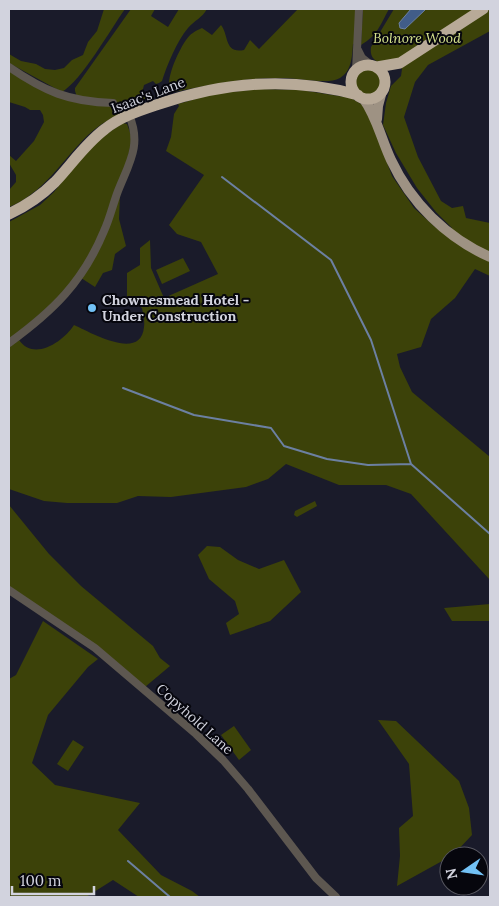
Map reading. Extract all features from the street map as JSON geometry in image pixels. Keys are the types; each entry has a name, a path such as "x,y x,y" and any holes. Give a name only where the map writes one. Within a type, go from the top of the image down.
{"highway":[{"path":"355,73 352,86 360,96 373,98 384,87 400,63 484,9"},
{"path":"331,88 347,81 366,65 400,63"},
{"path":"374,66 383,74 384,87"},
{"name":"Isaac's Lane","path":"9,214 30,203 45,191 93,139 105,129 129,115 196,92 250,84 287,83 331,88 360,96"}],"main road":[{"path":"377,123 378,106 384,87"},
{"path":"360,96 371,108 391,160 416,200 430,216 458,241 490,256"}],"street":[{"path":"355,73 358,50 359,9"},
{"path":"358,50 362,58 374,66"},
{"path":"9,67 66,98 94,103 113,103"},
{"path":"9,343 62,299 74,286 87,266 104,231 131,160 135,141 129,115"},
{"name":"Copyhold Lane","path":"9,590 94,648 196,734 248,788 316,878 336,897"}],"green space":[{"path":"104,9 125,9 87,66 70,86 62,92 9,63 9,54 21,61 36,64 45,69 55,70 64,68 72,60 83,55 88,42 97,31"},
{"path":"131,9 155,9 151,16 168,27 179,9 207,9 188,28 180,40 162,81 156,84 153,81 144,85 142,93 154,96 153,99 143,99 142,104 100,125 88,135 43,185 9,207 9,190 16,182 16,175 9,163 9,155 16,161 34,141 44,122 40,110 30,110 9,102 9,71 42,90 79,103 75,88"},
{"path":"298,9 357,9 355,44 353,44 351,63 347,71 340,78 328,81 284,78 256,79 174,92 170,91 169,79 177,57 186,40 195,32 202,28 212,35 221,25 228,43 233,49 244,50 250,40 259,49"},
{"path":"363,9 389,9 375,33 361,45"},
{"name":"Bolnore Wood","path":"394,9 490,9 490,31 428,65 415,82 404,117 418,157 441,201 452,208 463,206 466,218 490,223 490,276 475,269 455,298 431,319 421,347 397,354 400,367 412,392 490,457 490,580 411,494 386,485 339,485 286,464 268,479 246,487 171,497 138,496 117,503 44,501 9,489 9,347 19,340 25,346 33,349 48,347 56,343 74,325 102,338 125,344 134,342 141,337 144,327 142,308 127,298 127,273 140,265 140,248 150,240 151,268 164,298 218,274 201,242 177,234 169,225 204,175 166,151 178,104 213,94 258,89 301,90 351,98 366,107 392,176 414,208 435,227 452,228 436,212 417,188 396,153 383,125 391,86 401,76 402,69 396,59 376,61 372,56 371,47"},
{"path":"368,69 377,73 381,82 377,91 368,95 359,91 355,82 359,73"},
{"path":"123,123 127,124 132,138 120,195 119,219 126,246 115,254 112,270 103,273 95,287 78,276 60,297 9,340 9,222 40,205 54,192 88,149"},
{"path":"183,258 190,271 162,284 156,270"},
{"path":"315,501 317,506 297,517 294,515 295,511"},
{"path":"9,505 49,554 81,586 153,646 160,658 170,666 145,687 9,587"},
{"path":"207,546 220,547 238,560 259,569 284,560 301,592 270,621 230,635 226,623 239,614 235,601 209,579 198,555"},
{"path":"490,604 490,621 452,621 444,608"},
{"path":"43,621 98,659 88,667 48,715 32,763 55,785 140,803 118,830 161,875 200,897 139,897 113,880 86,897 9,897 9,679 16,675"},
{"path":"378,720 396,721 459,781 469,808 472,835 462,846 439,846 439,863 397,886 400,856 399,828 413,816 409,764"},
{"path":"234,726 251,750 239,760 221,735"},
{"path":"73,740 84,747 68,771 57,764"}],"water":[{"path":"411,9 426,9 405,29 400,28 399,23"}],"waterway":[{"path":"222,177 331,260 371,340 411,464 490,534"},
{"path":"123,388 194,415 271,428 284,446 327,459 368,465 411,464"},
{"path":"128,861 170,897"}],"place":[{"name":"Chownesmead Hotel - Under Construction","path":"92,308"}]}
